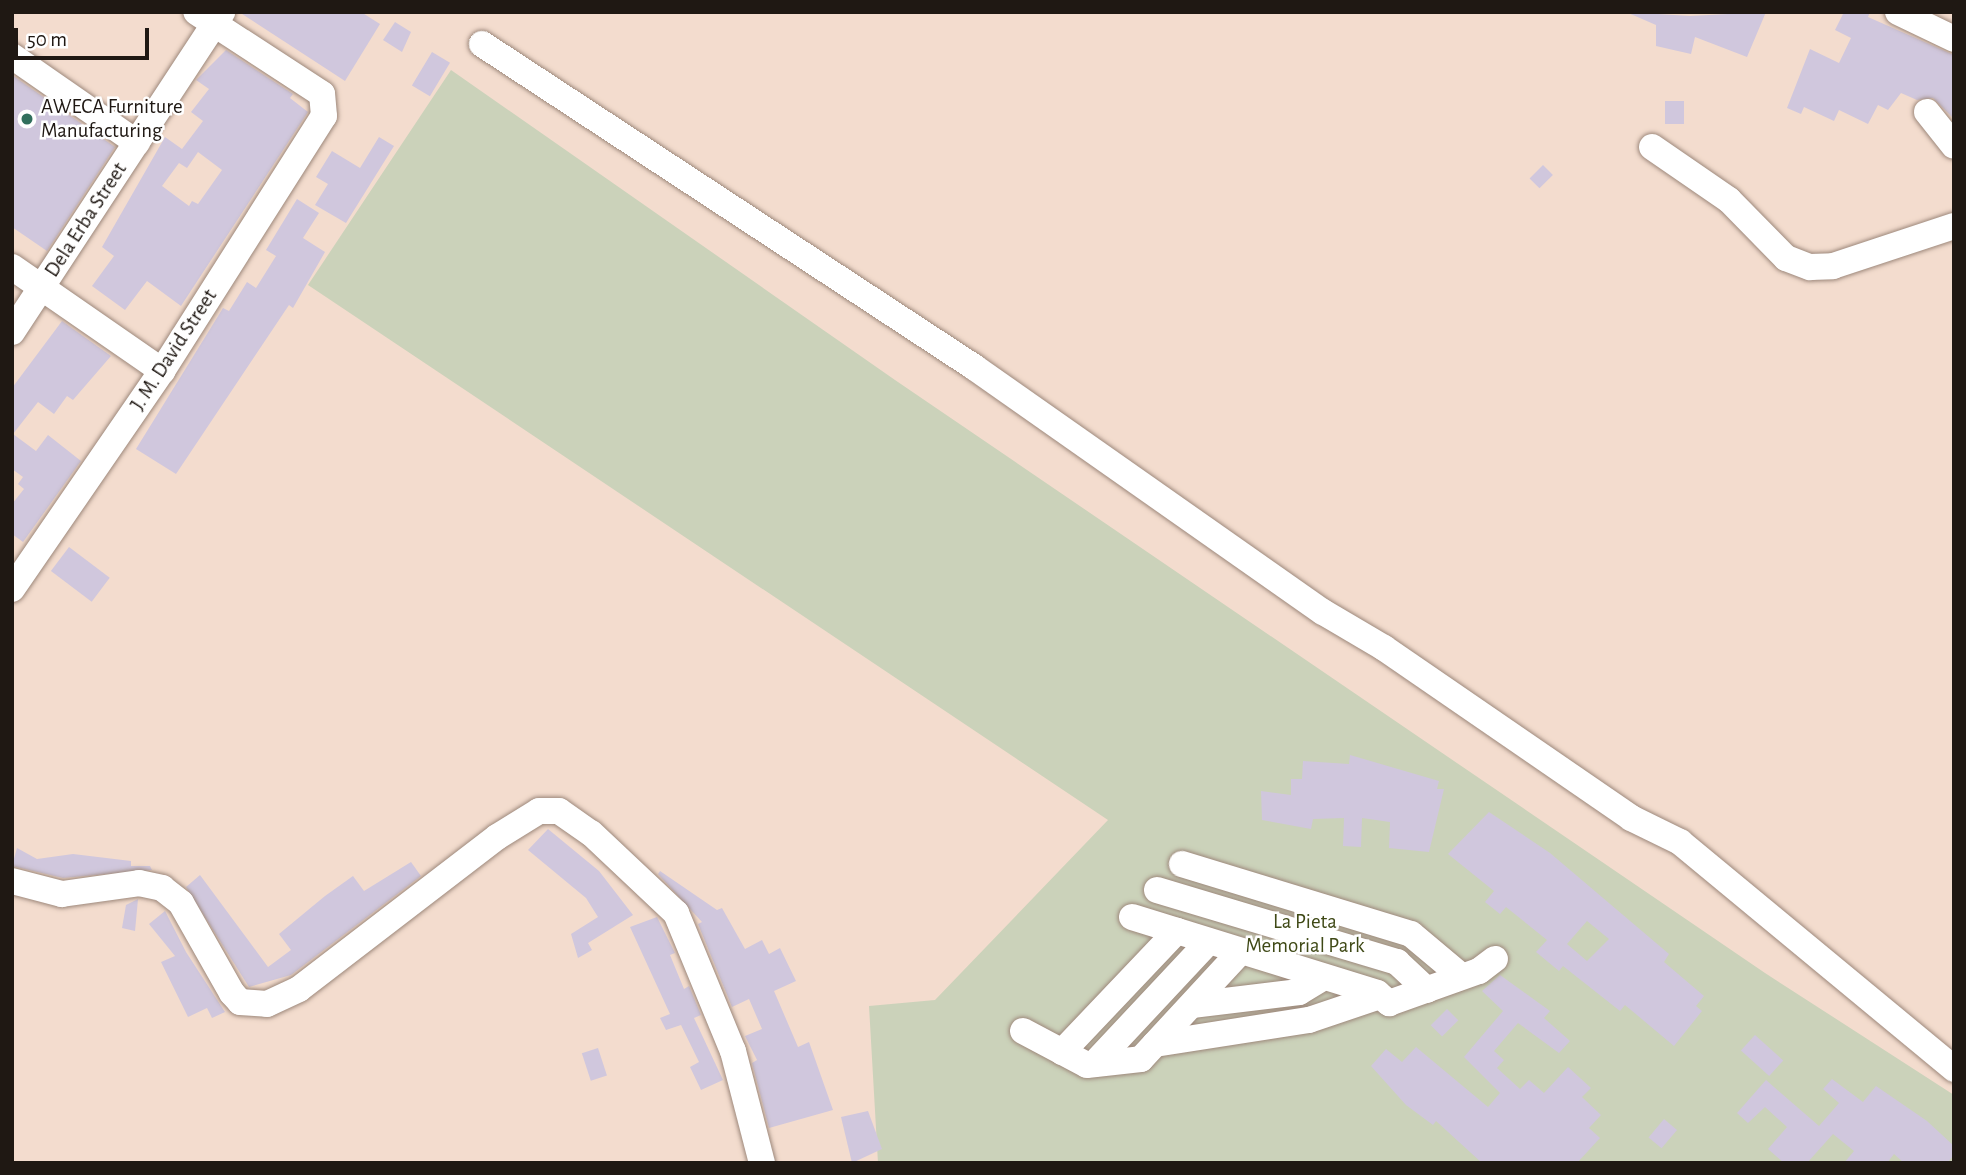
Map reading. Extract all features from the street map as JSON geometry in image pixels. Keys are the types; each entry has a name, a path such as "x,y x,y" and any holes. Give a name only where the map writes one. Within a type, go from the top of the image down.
{"street":[{"path":"1898,12 1954,39"},
{"name":"J. M. David Street","path":"12,589 162,370 309,143 324,104 322,94 211,17"},
{"name":"Dela Erba Street","path":"12,332 137,143 211,17"},
{"path":"481,44 974,367 1323,612 1384,648 1601,799 1680,842 1954,1069"},
{"path":"12,56 137,143"},
{"path":"1927,112 1954,146"},
{"path":"1652,147 1729,200 1786,258 1810,267 1833,266 1954,226"},
{"path":"12,267 162,370"},
{"path":"12,880 62,894 139,883 162,888 181,903 232,993 240,1002 267,1004 299,989 497,837 539,811 559,811 592,833 676,913 733,1051 762,1163"},
{"path":"1182,864 1411,934 1461,976"},
{"path":"1157,890 1397,962 1427,990"},
{"path":"1132,917 1324,977 1380,996 1389,1003 1461,976 1495,959"},
{"path":"1062,1052 1177,931"},
{"path":"1094,1064 1209,941"},
{"path":"1023,1031 1062,1052 1094,1064 1140,1059 1241,951"},
{"path":"1222,972 1272,961"},
{"path":"1192,1004 1299,992 1324,977"},
{"path":"1155,1044 1309,1020 1380,996"}],"green space":[{"name":"La Pieta Memorial Park","path":"451,70 895,380 1765,973 1954,1095 1954,1163 878,1163 869,1006 935,1000 1108,820 308,285"}],"building":[{"path":"239,12 361,12 380,24 345,81"},
{"path":"1626,12 1690,16 1766,12 1747,57 1695,37 1691,54 1656,46 1656,25"},
{"path":"1844,12 1870,12 1868,17 1954,55 1954,119 1933,98 1917,100 1901,93 1888,110 1878,105 1868,124 1839,110 1834,121 1804,107 1801,114 1787,108 1810,49 1839,63 1851,38 1835,30"},
{"path":"395,22 411,32 402,52 383,40"},
{"path":"226,50 293,94 290,98 308,112 181,306 147,281 125,310 92,286 114,256 102,247 165,137 182,149 203,121 191,112 209,89 196,80","holes":["198,152 222,170 198,204 192,201 189,206 162,186 179,163 187,168"]},
{"path":"432,52 450,63 430,96 412,85"},
{"path":"12,75 115,147 47,251 12,227"},
{"path":"1665,101 1684,101 1684,124 1665,124"},
{"path":"379,137 394,146 346,223 315,205 328,184 316,177 332,151 360,168"},
{"path":"1543,165 1553,175 1539,188 1530,178"},
{"path":"297,199 319,213 303,238 325,252 293,308 289,305 176,474 136,449 223,308 229,311 247,282 256,288 276,256 266,250"},
{"path":"62,321 111,356 73,400 67,396 54,414 38,402 13,434 36,451 48,435 81,461 23,542 12,534 12,504 24,489 18,484 23,477 12,469 12,388"},
{"path":"69,547 110,578 92,602 51,571"},
{"path":"1350,755 1439,781 1437,789 1444,789 1429,852 1389,848 1390,822 1362,818 1361,847 1343,846 1344,818 1313,819 1311,829 1262,820 1261,791 1291,795 1291,779 1302,779 1303,761 1349,764"},
{"path":"1489,812 1550,853 1669,954 1664,962 1704,996 1696,1006 1702,1011 1674,1046 1625,1005 1620,1011 1563,966 1559,971 1536,952 1547,940 1506,907 1500,914 1485,902 1494,891 1448,854","holes":["1587,921 1609,939 1587,961 1567,944"]},
{"path":"548,829 599,871 633,915 588,943 592,950 578,958 571,934 598,917 586,898 528,850"},
{"path":"17,848 37,859 73,854 131,861 131,866 150,866 152,870 63,878 12,866"},
{"path":"411,862 421,876 291,975 249,987 186,887 200,875 268,967 291,950 279,934 325,896 353,876 364,891"},
{"path":"660,871 717,910 722,908 745,949 762,940 769,954 780,948 796,981 774,991 798,1047 809,1042 833,1110 769,1128 752,1063 757,1060 745,1036 762,1029 749,999 732,1007 698,924 702,922 658,874"},
{"path":"138,899 135,931 122,928 126,905"},
{"path":"165,911 186,952 225,1012 212,1018 207,1008 188,1017 161,962 175,956 149,924"},
{"path":"657,917 675,953 670,955 684,989 689,986 701,1015 694,1018 723,1080 701,1090 690,1067 699,1062 681,1025 666,1030 660,1018 670,1014 630,927"},
{"path":"1500,975 1550,1011 1544,1018 1570,1041 1559,1053 1518,1023 1494,1051 1504,1060 1497,1068 1520,1089 1529,1080 1544,1093 1568,1067 1591,1088 1582,1097 1601,1115 1589,1128 1600,1138 1577,1163 1482,1163 1436,1121 1433,1125 1406,1105 1371,1066 1386,1049 1402,1062 1416,1047 1488,1107 1500,1093 1464,1057 1503,1011 1482,991"},
{"path":"1447,1009 1458,1020 1442,1037 1431,1025"},
{"path":"1755,1035 1783,1060 1769,1076 1741,1051"},
{"path":"598,1048 607,1076 591,1081 582,1053"},
{"path":"1832,1079 1863,1102 1876,1086 1927,1121 1954,1146 1954,1155 1947,1163 1904,1163 1894,1154 1887,1163 1844,1163 1854,1151 1833,1134 1807,1163 1784,1163 1768,1149 1787,1127 1765,1107 1748,1123 1737,1113 1766,1080 1819,1126 1839,1103 1823,1089"},
{"path":"868,1111 882,1149 852,1163 841,1117"},
{"path":"1664,1119 1677,1130 1662,1148 1649,1137"}],"place":[{"name":"AWECA Furniture Manufacturing","path":"27,119"}]}
